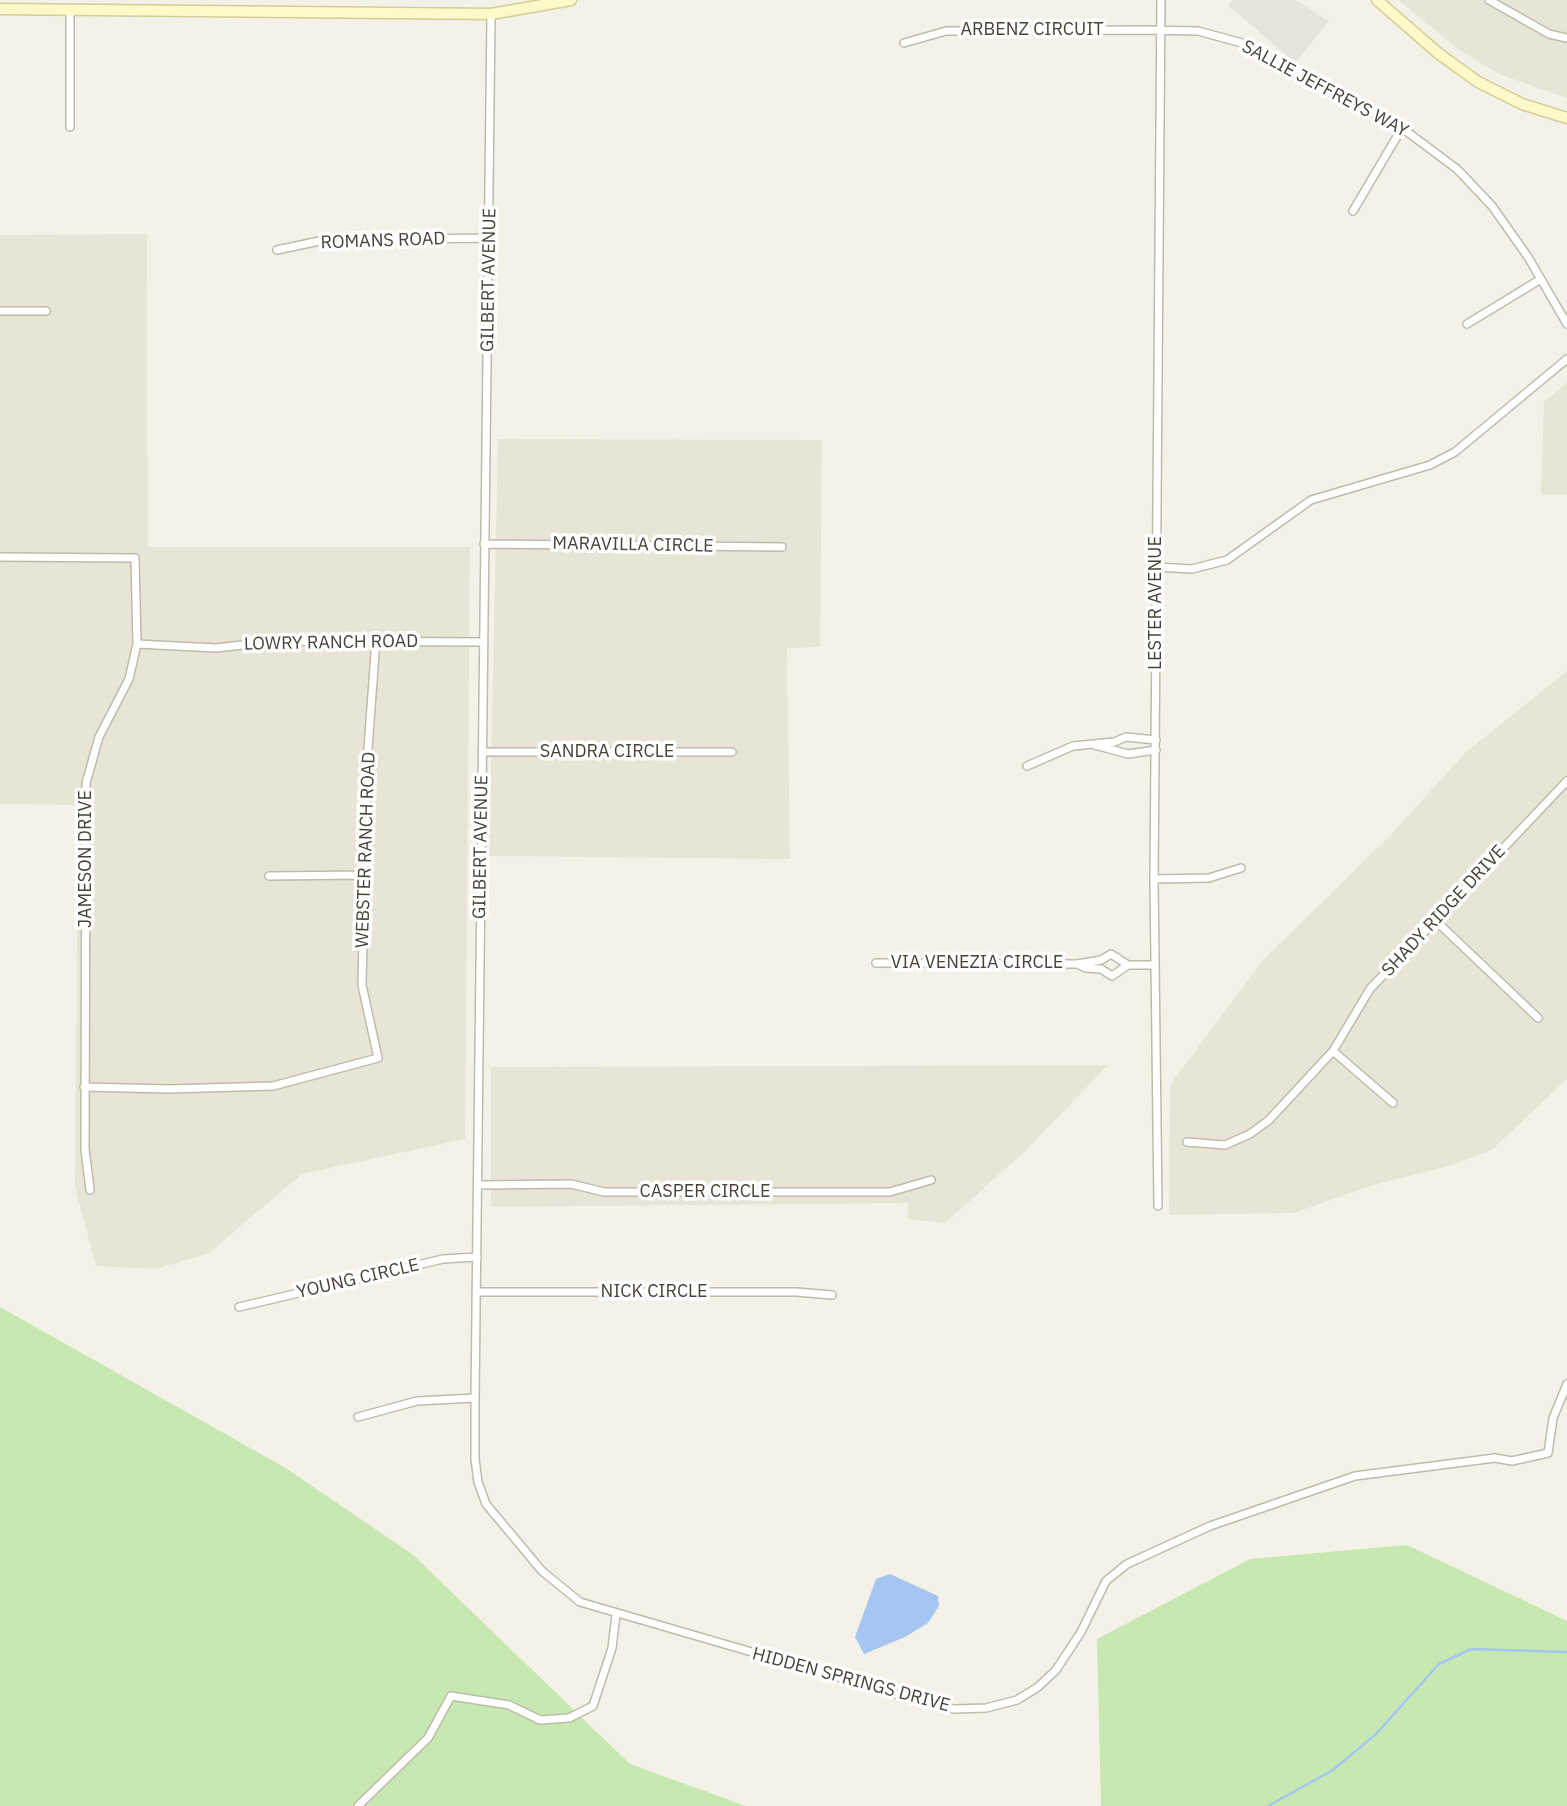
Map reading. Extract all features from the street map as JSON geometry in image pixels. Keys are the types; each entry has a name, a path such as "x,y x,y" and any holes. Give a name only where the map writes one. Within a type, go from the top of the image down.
{"street":[{"path":"0,9 491,14 571,0"},
{"name":"LESTER AVENUE","path":"1158,1206 1159,1058 1154,1021 1154,878 1161,0"},
{"path":"1489,0 1549,34 1567,38"},
{"path":"1379,2 1478,82 1522,104 1567,118"},
{"path":"70,9 70,127"},
{"name":"GILBERT AVENUE","path":"491,14 475,1459 478,1482 486,1504 542,1571 579,1602 616,1615"},
{"name":"ARBENZ CIRCUIT","path":"904,43 946,30 1161,30"},
{"name":"SALLIE JEFFREYS WAY","path":"1161,30 1198,31 1242,43 1402,128 1457,169 1492,206 1541,279 1567,324"},
{"path":"1353,211 1402,128"},
{"name":"ROMANS ROAD","path":"277,250 324,240 489,238"},
{"path":"1467,324 1541,279"},
{"path":"0,311 46,311"},
{"path":"1156,567 1192,569 1227,559 1311,500 1430,465 1455,452 1567,359"},
{"name":"MARAVILLA CIRCLE","path":"484,544 782,547"},
{"name":"JAMESON DRIVE","path":"0,557 135,558 137,644 129,679 99,737 86,783 85,1149 90,1190"},
{"name":"LOWRY RANCH ROAD","path":"137,644 216,648 277,640 483,642"},
{"name":"WEBSTER RANCH ROAD","path":"85,1087 169,1089 273,1086 378,1058 362,985 363,875 376,640"},
{"path":"1027,766 1073,746 1094,745 1126,737 1156,740"},
{"path":"1094,745 1128,754 1156,750"},
{"name":"SANDRA CIRCLE","path":"482,752 732,752"},
{"name":"SHADY RIDGE DRIVE","path":"1187,1142 1225,1145 1250,1134 1269,1120 1333,1051 1370,989 1567,781"},
{"path":"1154,878 1209,878 1241,868"},
{"path":"269,876 363,875"},
{"path":"1435,920 1538,1018"},
{"name":"VIA VENEZIA CIRCLE","path":"876,963 1077,964 1101,960 1111,954 1128,965 1155,965"},
{"name":"VIA VENEZIA CIRCLE","path":"1077,964 1101,969 1112,976 1128,965"},
{"path":"1333,1051 1393,1103"},
{"name":"CASPER CIRCLE","path":"478,1185 571,1184 604,1192 890,1192 931,1180"},
{"name":"YOUNG CIRCLE","path":"239,1307 443,1259 477,1257"},
{"name":"NICK CIRCLE","path":"476,1292 796,1292 832,1295"},
{"name":"HIDDEN SPRINGS DRIVE","path":"616,1615 924,1702 954,1709 986,1708 1017,1700 1038,1687 1056,1670 1075,1643 1106,1581 1116,1572 1210,1525 1355,1476 1494,1458 1512,1461 1548,1453 1553,1418 1567,1385"},
{"path":"358,1417 417,1401 475,1398"},
{"path":"358,1806 428,1738 451,1696 509,1705 540,1720 569,1718 593,1706 612,1648 616,1615"}],"shaded area":[{"path":"1232,0 1296,0 1329,21 1295,63 1228,5"},
{"path":"1398,0 1567,0 1567,98 1499,74 1459,50"},
{"path":"147,234 148,547 470,547 465,1139 302,1174 209,1253 156,1269 96,1266 75,1187 78,805 0,804 0,235"},
{"path":"1567,382 1567,495 1541,495 1544,402"},
{"path":"498,439 822,440 820,647 787,648 790,859 489,856"},
{"path":"1567,671 1567,1079 1493,1149 1452,1165 1373,1185 1294,1213 1169,1215 1170,1085 1263,960 1387,839 1465,753"},
{"path":"1108,1065 1023,1153 945,1223 908,1219 908,1203 491,1207 491,1067"}],"green space":[{"path":"0,1307 284,1467 412,1554 630,1764 746,1806 0,1806"},
{"path":"1407,1545 1567,1621 1567,1806 1101,1806 1097,1639 1250,1559"}],"water":[{"path":"890,1574 938,1596 939,1606 928,1623 905,1637 864,1654 855,1637 876,1579"}],"waterway":[{"path":"1268,1806 1333,1770 1376,1734 1439,1664 1471,1649 1567,1652"}]}
